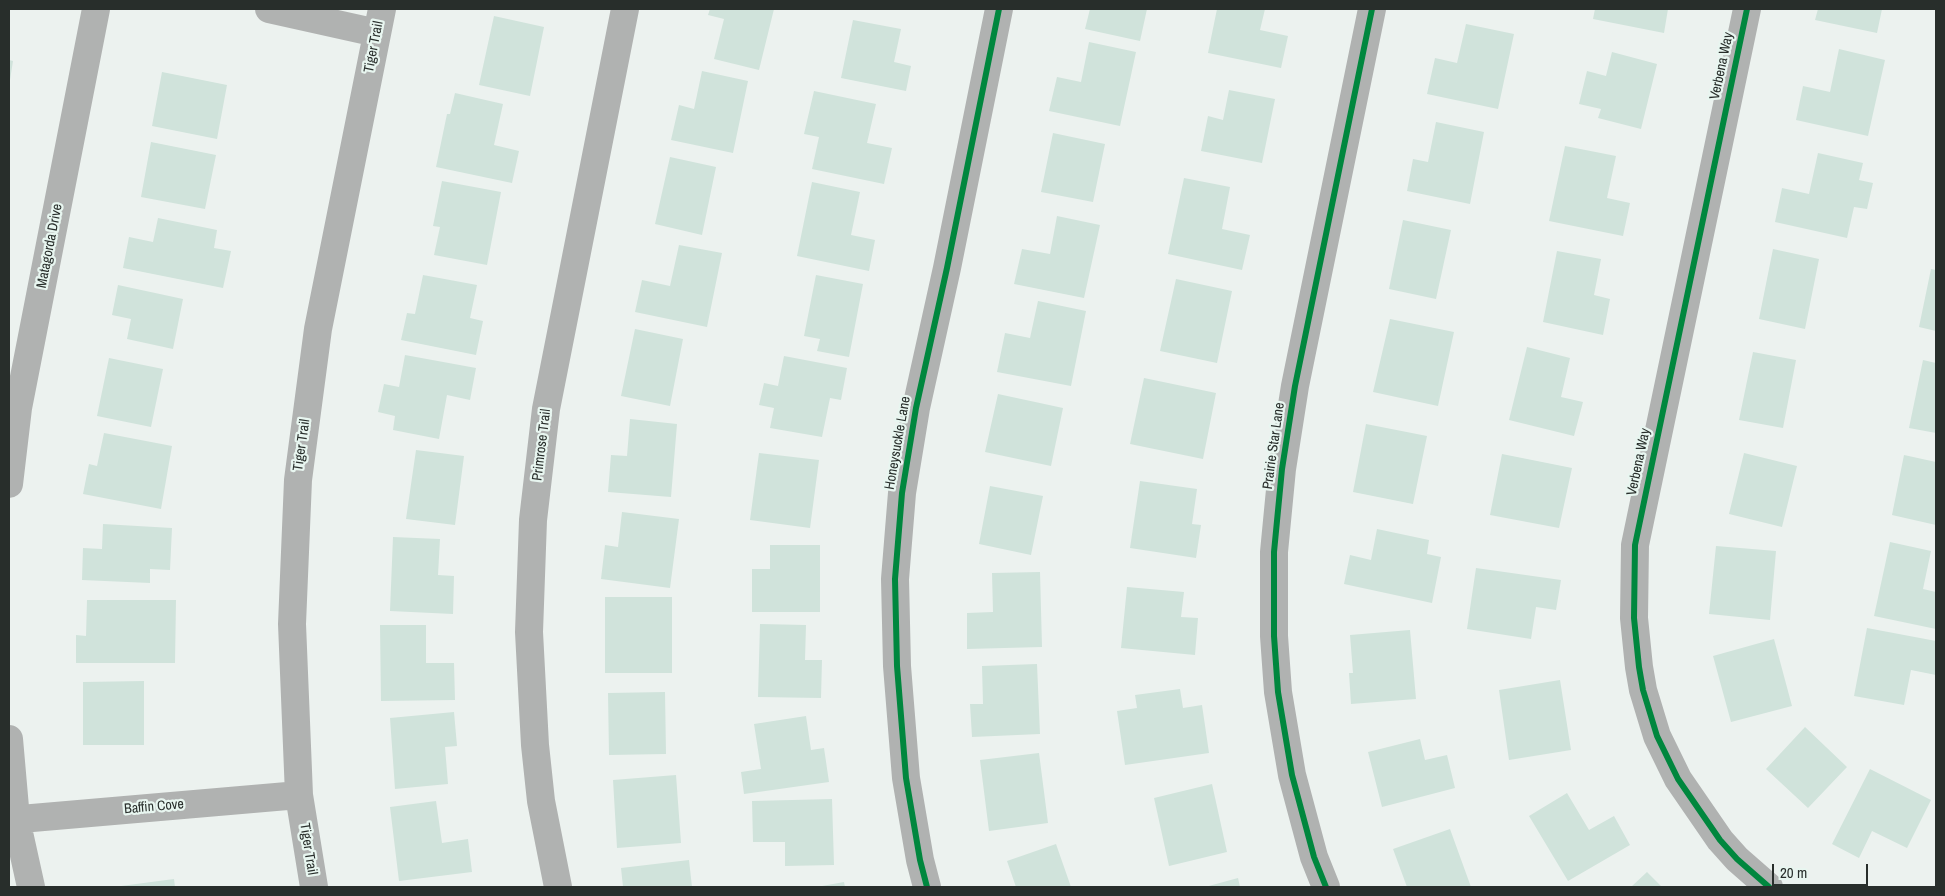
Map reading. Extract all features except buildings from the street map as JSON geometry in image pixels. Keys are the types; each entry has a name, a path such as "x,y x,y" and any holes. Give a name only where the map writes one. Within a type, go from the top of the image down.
{"street":[{"name":"Matagorda Drive","path":"9,484 13,407 96,9"},
{"path":"269,9 379,21"},
{"name":"Primrose Trail","path":"558,887 542,801 535,745 529,632 533,520 546,409 625,9"},
{"name":"Honeysuckle Lane","path":"927,887 920,860 906,778 897,666 895,579 902,493 916,408 947,268 998,9"},
{"name":"Prairie Star Lane","path":"1326,887 1314,857 1292,775 1278,692 1274,636 1274,552 1282,468 1295,386 1372,9"},
{"name":"Verbena Way","path":"1746,9 1634,545 1634,618 1643,690 1657,736 1678,779 1720,840 1737,859 1769,887"},
{"name":"Tiger Trail","path":"314,887 299,795 292,624 298,480 318,329 379,21"},
{"path":"9,739 12,819 31,887"},
{"name":"Baffin Cove","path":"12,819 299,795"}],"cycle path":[{"path":"927,887 920,860 906,778 897,666 895,579 902,493 916,408 947,268 999,9"},
{"path":"1326,887 1314,857 1292,775 1278,692 1274,636 1274,552 1282,469 1295,386 1372,9"},
{"path":"1747,9 1635,545 1634,618 1643,690 1657,736 1678,779 1720,840 1737,859 1769,887"}]}
